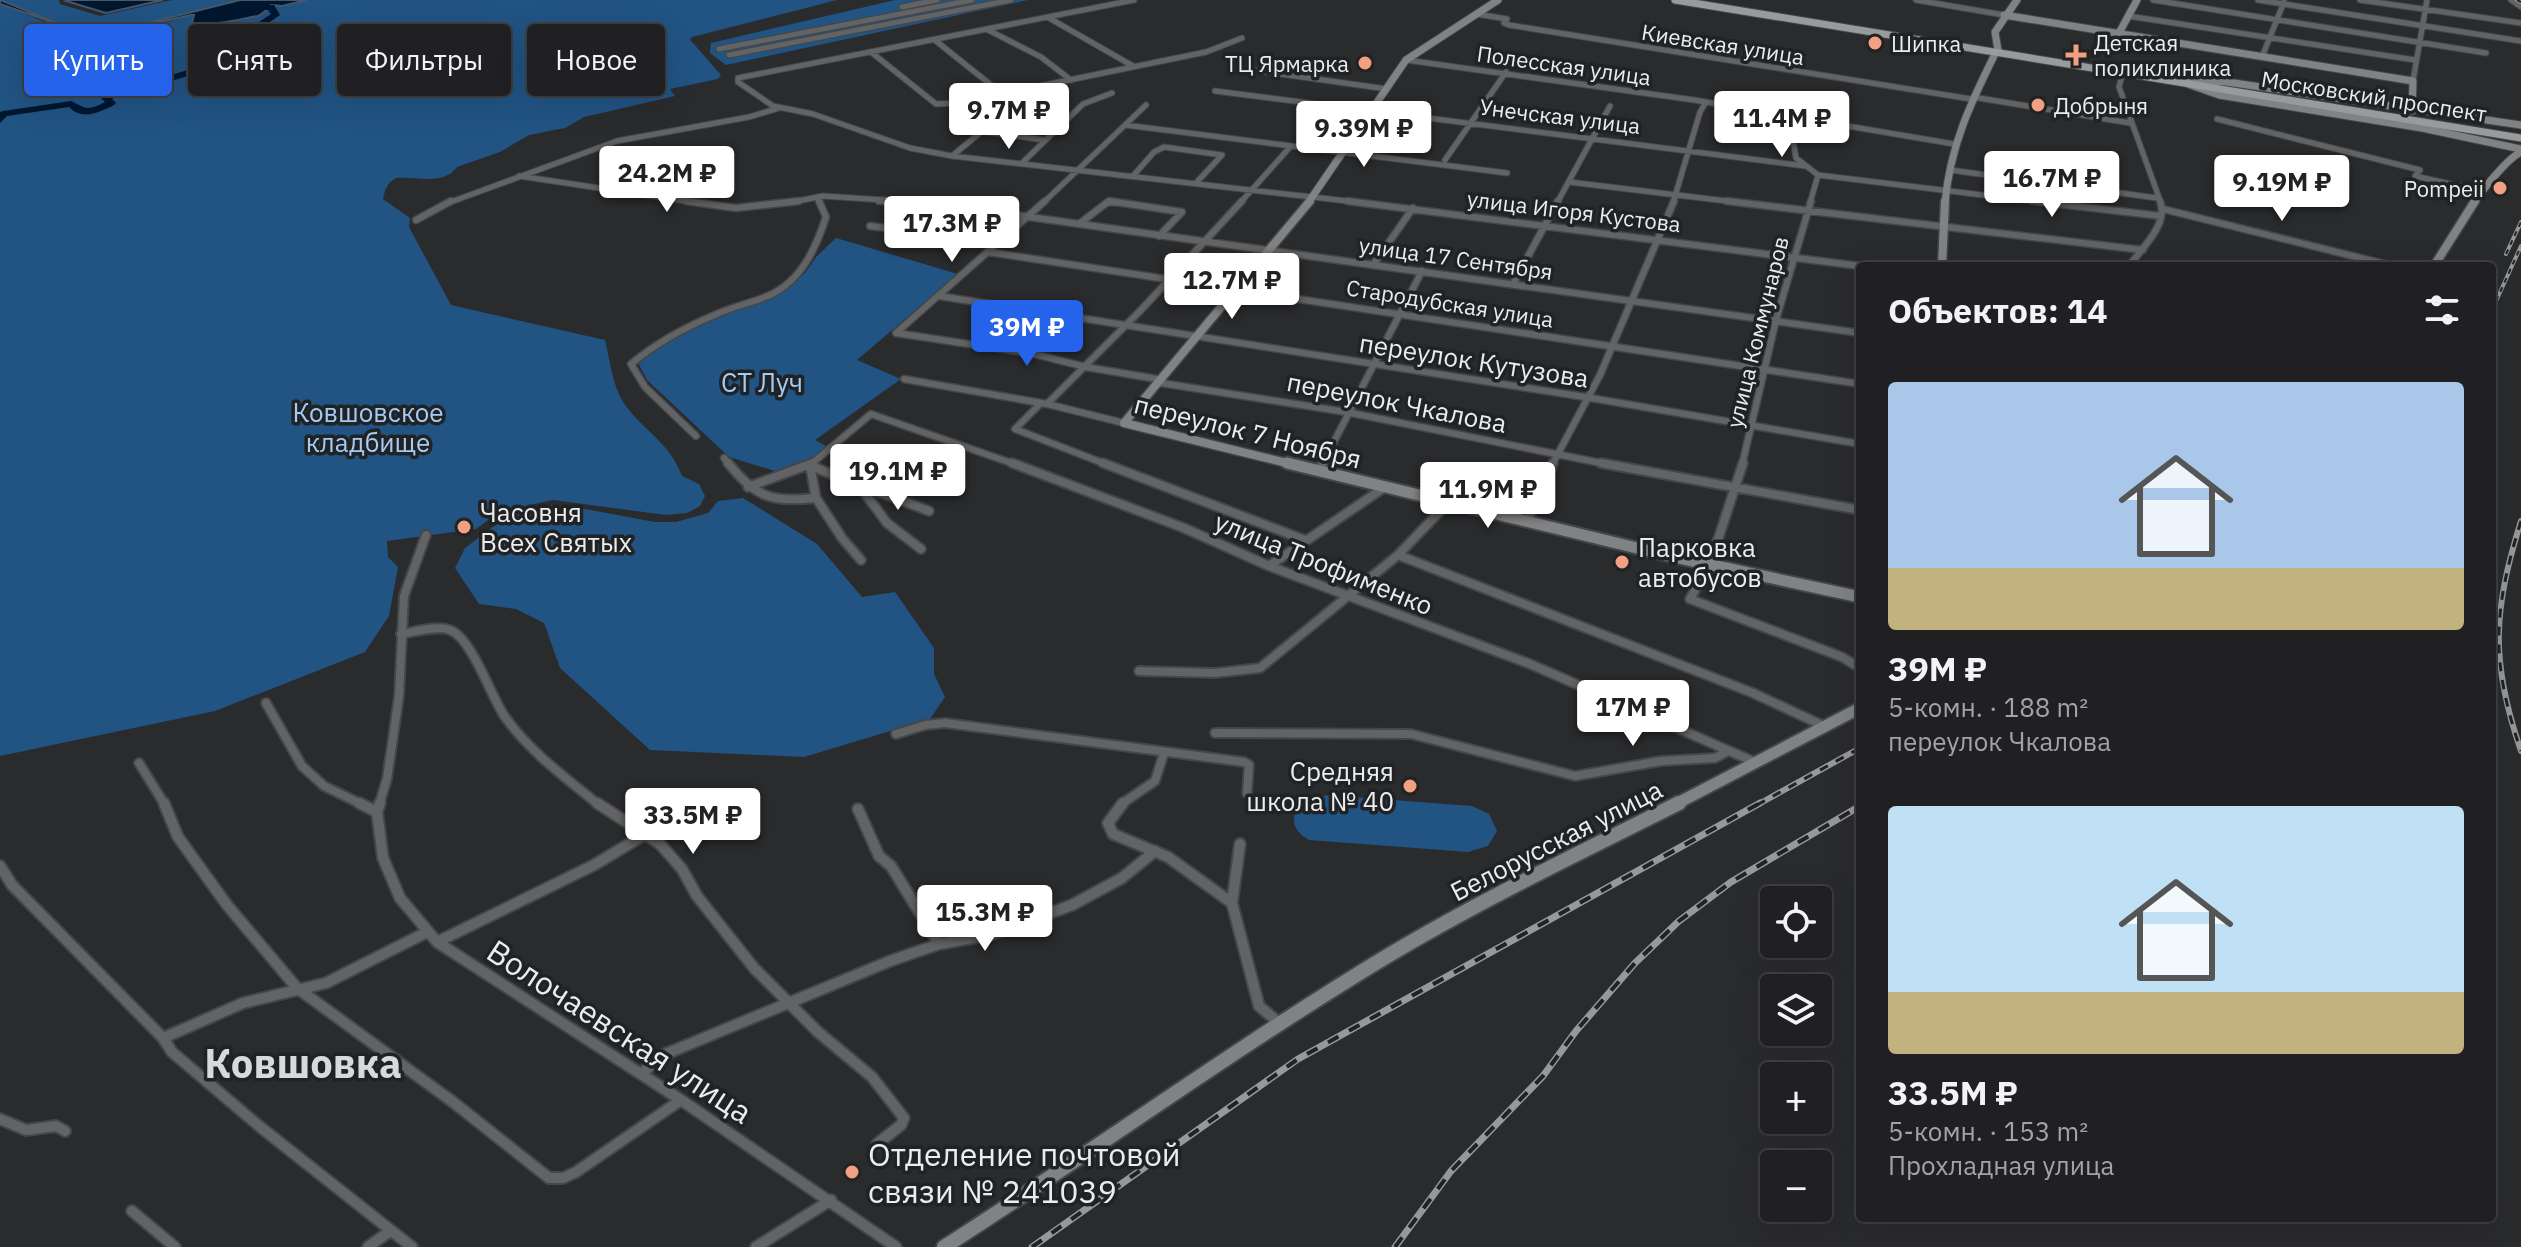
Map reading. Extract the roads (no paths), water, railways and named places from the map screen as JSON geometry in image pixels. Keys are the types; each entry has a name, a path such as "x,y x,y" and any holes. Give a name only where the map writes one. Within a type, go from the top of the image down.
{"main road":[{"name":"Московский проспект","path":"1675,0 1997,51"},
{"name":"Московский проспект","path":"1693,0 2521,136"}],"street":[{"path":"902,7 937,0"},
{"path":"719,49 972,0"},
{"path":"729,55 1011,0"},
{"path":"780,108 748,90 738,82 738,78 1134,0"},
{"path":"1124,423 1313,197 1406,60 1498,0"},
{"path":"1916,0 2413,81"},
{"path":"1942,262 1946,191 1954,144 1972,98 1997,51 1995,32 2017,0"},
{"path":"2119,33 2137,0"},
{"path":"2153,0 2486,53"},
{"path":"2258,0 2521,41"},
{"path":"2360,0 2521,23"},
{"path":"2412,111 2415,60 2427,0"},
{"path":"2511,0 2521,7"},
{"path":"2262,57 2284,2"},
{"name":"Киевская улица","path":"1476,14 1507,19 1504,23 1509,25 2130,123"},
{"path":"2128,16 2415,60"},
{"path":"1049,18 1134,67"},
{"path":"988,30 1041,57 1071,80"},
{"path":"871,52 936,104 1134,67 1222,48 1242,38"},
{"path":"936,41 1001,93"},
{"name":"Полесская улица","path":"1406,60 1706,102 1954,144"},
{"path":"1238,68 1387,89"},
{"path":"1445,160 1506,72"},
{"path":"2122,76 2119,87 2162,213 2157,229 2132,262"},
{"name":"Московский проспект","path":"2224,88 2521,126"},
{"name":"Московский проспект","path":"2224,88 2490,141 2521,150"},
{"name":"Унечская улица","path":"1215,91 1805,166"},
{"path":"1021,164 1083,104 1112,93"},
{"path":"952,156 998,118 998,112 981,98"},
{"path":"1527,522 1557,453 1585,397 1600,375 1676,195 1700,112 1706,102"},
{"path":"939,296 1080,170 1146,105"},
{"path":"1513,284 1610,106"},
{"path":"416,220 456,198 617,141 749,117 780,108"},
{"name":"улица Игоря Кустова","path":"780,108 813,114 856,132 910,148 952,156 1413,208 1856,265"},
{"path":"1789,116 1796,158 1818,175 2162,213 2376,262"},
{"path":"2217,119 2420,170 2415,176 2481,191"},
{"path":"1125,125 1507,173"},
{"path":"980,131 1044,140"},
{"name":"Московский проспект","path":"2490,141 2506,150 2509,158"},
{"path":"1133,176 1154,152 1164,147 1222,155 1196,183"},
{"path":"1290,147 1165,281 1127,327 1015,429 1305,540"},
{"path":"2437,262 2481,191 2495,180 2509,158 2521,150"},
{"path":"2364,168 2371,159"},
{"path":"1950,170 2157,198"},
{"name":"улица Коммунаров","path":"1818,175 1776,320 1737,487 1710,564 1690,597 1692,601 1842,657 1856,666"},
{"name":"улица 17 Сентября","path":"519,176 736,208 770,206 817,197 845,196 884,201 904,199 1856,332"},
{"path":"1569,182 2143,250"},
{"path":"696,436 645,387 631,364 634,359 716,314 771,295 787,284 801,270 817,244 826,217 817,197"},
{"path":"1079,224 1109,201 1182,212 1159,236"},
{"path":"1373,265 1413,208"},
{"path":"870,226 999,242"},
{"name":"Стародубская улица","path":"988,252 1856,383"},
{"path":"1319,471 1346,412 1375,364 1422,271"},
{"name":"переулок Кутузова","path":"939,296 1585,397 1856,443"},
{"name":"переулок Чкалова","path":"939,296 896,333 1034,354 1086,367 1346,412 1856,509"},
{"name":"переулок 7 Ноября","path":"904,379 1044,404 1527,522 1856,596"},
{"name":"улица Трофименко","path":"810,465 871,414 1155,517 1269,566 1530,664 1757,764"},
{"path":"724,458 755,495 768,500 816,498"},
{"path":"810,465 816,498 842,538 861,560"},
{"path":"748,487 810,465 861,488 878,490 929,511"},
{"path":"1269,566 1385,487"},
{"path":"861,488 883,520 899,536 921,549"},
{"path":"1139,671 1215,673 1257,669 1398,555 1449,502"},
{"path":"266,703 302,766 324,786 377,812 391,754 399,696 404,596 426,535"},
{"path":"1398,555 1753,693 1826,727"},
{"path":"401,634 447,628 457,634 480,667 504,715 530,747 568,782 660,844 682,869 705,906 787,1003 872,1077 904,1118 877,1144"},
{"name":"Белорусская улица","path":"944,1247 1278,1022 1452,919 1856,710"},
{"path":"896,734 925,725 945,723 1247,763 1247,793"},
{"path":"1215,733 1411,734 1575,776 1609,768 1715,758 1728,751"},
{"path":"1164,753 1155,781 1117,807 1108,823 1113,834 1168,857 1232,903"},
{"path":"139,763 164,803 178,837 227,905 297,988 453,1102 549,1178 563,1178 576,1172 681,1100"},
{"path":"858,809 879,856 891,866 939,944"},
{"name":"Волочаевская улица","path":"377,812 377,827 389,878 437,942 681,1100 896,1247"},
{"path":"437,942 513,902 615,856 644,835"},
{"path":"1240,844 1232,903 1259,1006 1278,1022"},
{"path":"641,1074 663,1055 787,1003 939,944 993,934 1072,905 1122,878 1155,851"},
{"path":"0,866 12,885 163,1038 172,1052 226,1099 412,1247"},
{"path":"163,1038 243,1003 326,983 427,932"},
{"path":"0,1119 26,1130 56,1126 65,1131"},
{"path":"756,1247 831,1200"},
{"path":"132,1211 175,1247"},
{"path":"368,1247 390,1231"}],"waterway":[{"path":"0,120 3,114 71,104 76,110 93,112 111,103 106,98 111,96 249,53 262,44 259,39 266,32 259,26 276,15 271,7 250,7"}],"railway":[{"path":"2517,0 2521,2"},
{"path":"2506,254 2521,222"},
{"path":"2496,301 2521,246"},
{"path":"2521,521 2505,582 2499,636 2504,690 2521,751"},
{"path":"1757,805 1856,750"},
{"path":"1032,1247 1298,1059 1760,803"},
{"path":"1395,1247 1451,1171 1543,1076 1576,1031 1635,963 1679,921 1731,882 1856,808"}],"place":[{"name":"Шипка","path":"1875,43"},
{"name":"Детская поликлиника","path":"2076,55"},
{"name":"ТЦ Ярмарка","path":"1365,63"},
{"name":"Добрыня","path":"2038,105"},
{"name":"Pompeii","path":"2500,188"},
{"name":"Часовня Всех Святых","path":"464,527"},
{"name":"Парковка автобусов","path":"1622,562"},
{"name":"Средняя школа № 40","path":"1410,786"},
{"name":"Отделение почтовой связи № 241039","path":"852,1172"}],"district":[{"name":"Ковшовка","path":"303,1063"}],"park label":[{"name":"СТ Луч","path":"762,382"},
{"name":"Ковшовское кладбище","path":"368,427"}]}
